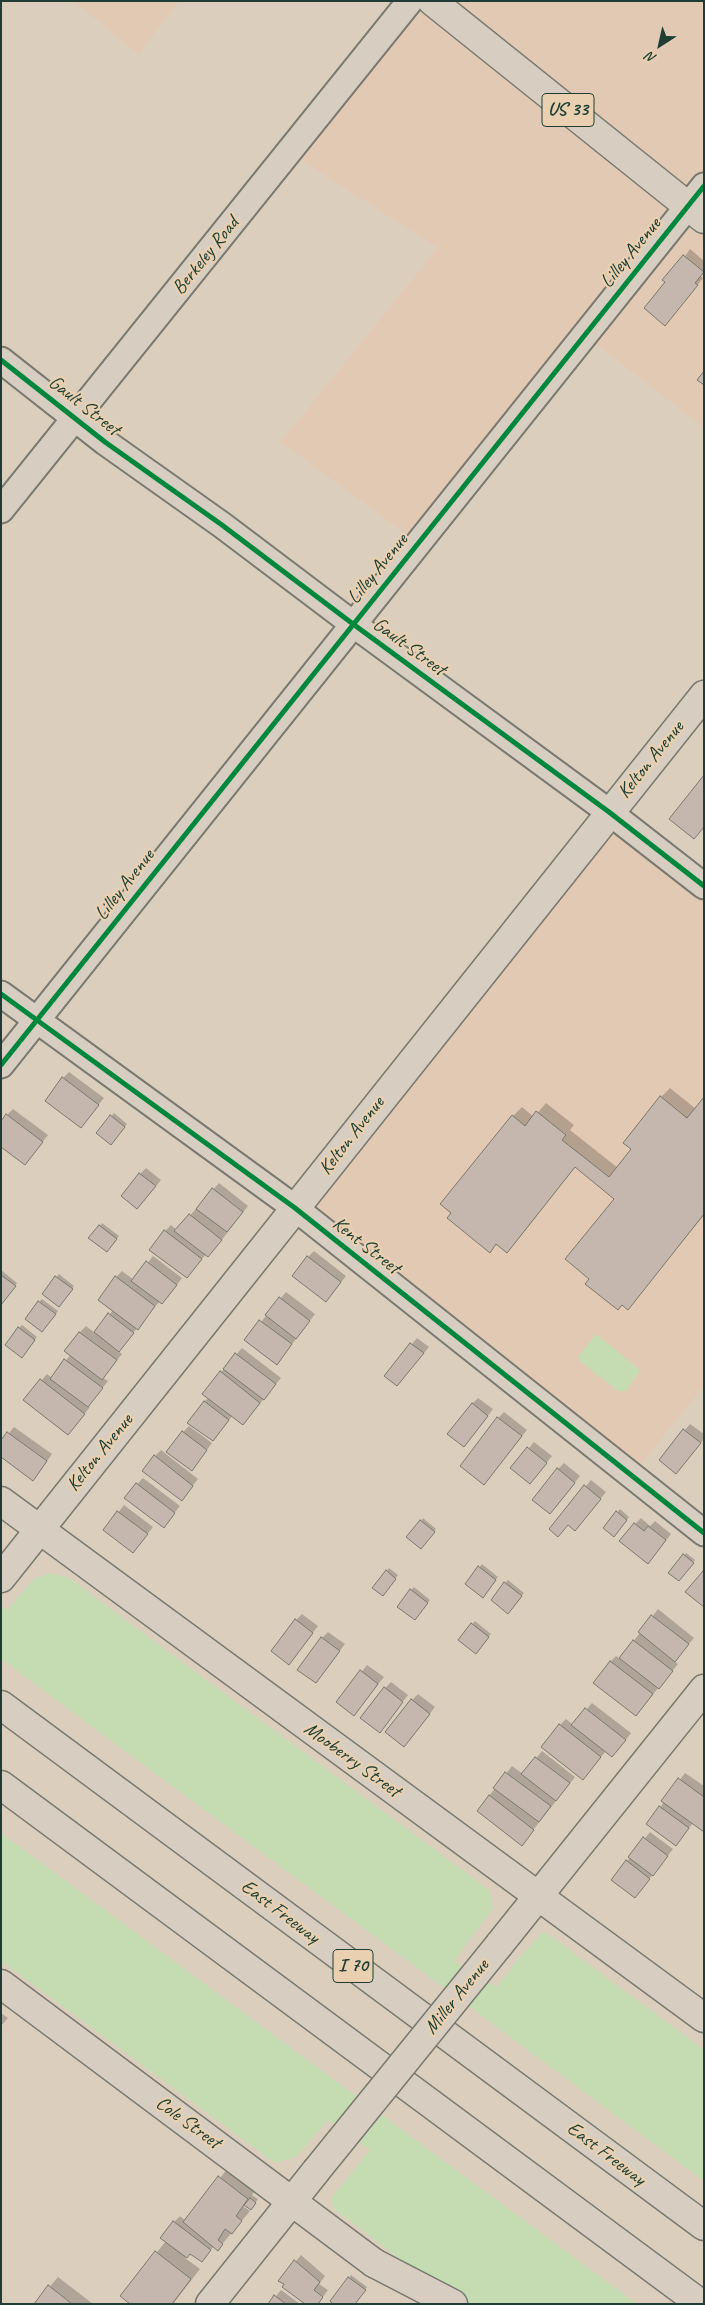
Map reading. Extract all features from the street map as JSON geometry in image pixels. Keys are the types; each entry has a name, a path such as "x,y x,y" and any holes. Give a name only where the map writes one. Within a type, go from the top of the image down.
{"main road":[{"name":"US 33","path":"432,1 699,204"},
{"name":"Kelton Avenue","path":"1,1578 704,695"},
{"name":"Mooberry Street","path":"1,1501 704,2018"},
{"name":"Miller Avenue","path":"210,2304 704,1689"},
{"name":"East Freeway","path":"1,1706 704,2226"},
{"path":"1,1785 701,2304"},
{"name":"Cole Street","path":"1,1984 374,2262 453,2304"}],"street":[{"name":"Berkeley Road","path":"1,510 410,1"},
{"name":"Lilley Avenue","path":"1,1065 353,624 699,204"},
{"name":"Gault Street","path":"1,360 74,419 222,524 353,624 609,812 704,886"},
{"name":"Kent Street","path":"1,994 295,1208 704,1534"}],"shaded area":[{"path":"73,1 179,1 139,54"},
{"path":"412,1 704,1 704,428 586,336 420,544 281,442 438,248 289,152"},
{"path":"612,809 704,884 704,1385 628,1480 299,1212"}],"green space":[{"path":"596,1334 640,1370 626,1391 618,1391 580,1361 578,1357"},
{"path":"51,1573 69,1578 489,1890 493,1908 454,1961 497,1987 517,1960 544,1931 704,2050 704,2181 1,1659 1,1606 7,1610 34,1579"},
{"path":"1,1833 637,2304 467,2304 407,2265 333,2208 332,2197 370,2150 328,2120 297,2156 275,2163 1,1961"}],"building":[{"path":"683,255 704,272 695,283 698,285 665,326 644,308 665,282 662,280"},
{"path":"704,371 704,385 697,380"},
{"path":"704,775 704,827 694,839 669,819"},
{"path":"62,1077 99,1105 81,1128 45,1101"},
{"path":"660,1096 687,1118 704,1097 704,1214 628,1310 622,1305 618,1310 585,1284 589,1279 565,1259 614,1199 575,1167 507,1253 496,1244 490,1253 447,1218 451,1213 440,1204 512,1115 525,1126 536,1111 566,1135 562,1140 609,1177 631,1149 623,1143"},
{"path":"6,1114 43,1142 25,1165 1,1147 1,1121"},
{"path":"110,1115 125,1127 111,1145 96,1133"},
{"path":"139,1173 156,1186 137,1209 121,1196"},
{"path":"212,1188 243,1212 227,1232 196,1209"},
{"path":"189,1214 222,1240 208,1257 174,1231"},
{"path":"99,1225 117,1239 107,1252 88,1238"},
{"path":"164,1230 202,1259 187,1278 149,1250"},
{"path":"307,1256 341,1282 326,1302 292,1276"},
{"path":"146,1261 177,1285 162,1304 131,1281"},
{"path":"1,1275 16,1286 1,1305"},
{"path":"55,1276 73,1289 59,1307 42,1294"},
{"path":"115,1276 155,1306 138,1330 98,1300"},
{"path":"279,1297 310,1321 296,1339 265,1315"},
{"path":"38,1301 56,1314 42,1332 25,1319"},
{"path":"108,1313 134,1333 119,1352 94,1332"},
{"path":"259,1320 292,1344 277,1365 244,1340"},
{"path":"18,1327 35,1340 22,1358 5,1345"},
{"path":"79,1332 117,1360 102,1380 64,1351"},
{"path":"410,1343 424,1353 397,1386 384,1376"},
{"path":"235,1353 276,1384 264,1400 223,1369"},
{"path":"64,1359 103,1388 88,1407 50,1379"},
{"path":"220,1371 260,1403 243,1425 202,1394"},
{"path":"40,1379 85,1414 68,1435 23,1400"},
{"path":"204,1401 229,1420 213,1441 187,1423"},
{"path":"472,1403 488,1416 464,1447 447,1434"},
{"path":"497,1417 522,1436 484,1485 460,1466"},
{"path":"683,1429 701,1443 676,1474 659,1460"},
{"path":"182,1431 207,1450 192,1471 166,1452"},
{"path":"7,1432 47,1461 33,1481 1,1457 1,1440"},
{"path":"527,1447 547,1463 530,1484 510,1468"},
{"path":"154,1455 193,1486 182,1501 142,1471"},
{"path":"557,1468 575,1483 550,1514 532,1500"},
{"path":"136,1483 175,1513 164,1528 124,1498"},
{"path":"584,1485 601,1499 575,1531 568,1525 558,1537 549,1529"},
{"path":"117,1511 148,1534 133,1553 103,1530"},
{"path":"616,1511 627,1520 614,1537 603,1528"},
{"path":"420,1520 435,1532 421,1549 406,1537"},
{"path":"634,1523 644,1531 648,1526 666,1540 648,1564 619,1541"},
{"path":"683,1554 694,1563 679,1581 668,1573"},
{"path":"478,1566 496,1580 483,1598 465,1584"},
{"path":"386,1570 396,1579 383,1596 372,1588"},
{"path":"704,1572 704,1607 685,1592"},
{"path":"504,1582 522,1596 508,1614 491,1600"},
{"path":"410,1589 428,1603 415,1620 397,1607"},
{"path":"651,1615 689,1644 675,1662 638,1632"},
{"path":"295,1619 313,1633 289,1665 271,1651"},
{"path":"471,1623 489,1637 476,1654 458,1640"},
{"path":"321,1637 340,1651 316,1683 297,1670"},
{"path":"633,1640 673,1671 659,1689 619,1658"},
{"path":"610,1661 653,1694 636,1716 593,1683"},
{"path":"360,1670 378,1684 354,1716 336,1702"},
{"path":"384,1687 403,1702 380,1733 360,1718"},
{"path":"411,1699 430,1714 404,1747 385,1732"},
{"path":"585,1708 626,1740 612,1757 571,1725"},
{"path":"559,1724 601,1757 583,1780 541,1747"},
{"path":"535,1757 570,1783 556,1801 521,1774"},
{"path":"505,1772 551,1806 539,1822 493,1788"},
{"path":"678,1778 704,1797 704,1832 661,1801"},
{"path":"489,1795 534,1830 522,1846 477,1811"},
{"path":"659,1806 689,1828 676,1846 646,1824"},
{"path":"643,1837 668,1856 653,1876 628,1857"},
{"path":"626,1860 650,1879 635,1898 611,1880"},
{"path":"218,2176 248,2199 236,2216 242,2221 232,2234 225,2229 218,2240 223,2244 218,2251 183,2222"},
{"path":"250,2198 256,2203 251,2210 244,2205"},
{"path":"173,2221 211,2250 202,2262 190,2254 187,2258 160,2238"},
{"path":"155,2251 191,2279 172,2304 130,2304 120,2296"},
{"path":"294,2260 320,2282 314,2290 323,2297 318,2304 305,2304 282,2287 284,2284 278,2281"},
{"path":"348,2277 366,2290 355,2304 333,2304 330,2301"},
{"path":"48,2285 72,2304 34,2304"},
{"path":"274,2295 286,2304 268,2304"}],"cycle path":[{"path":"1,1065 704,186"},
{"path":"1,360 105,442 222,525 609,812 704,886"},
{"path":"1,994 295,1208 704,1533"}]}
